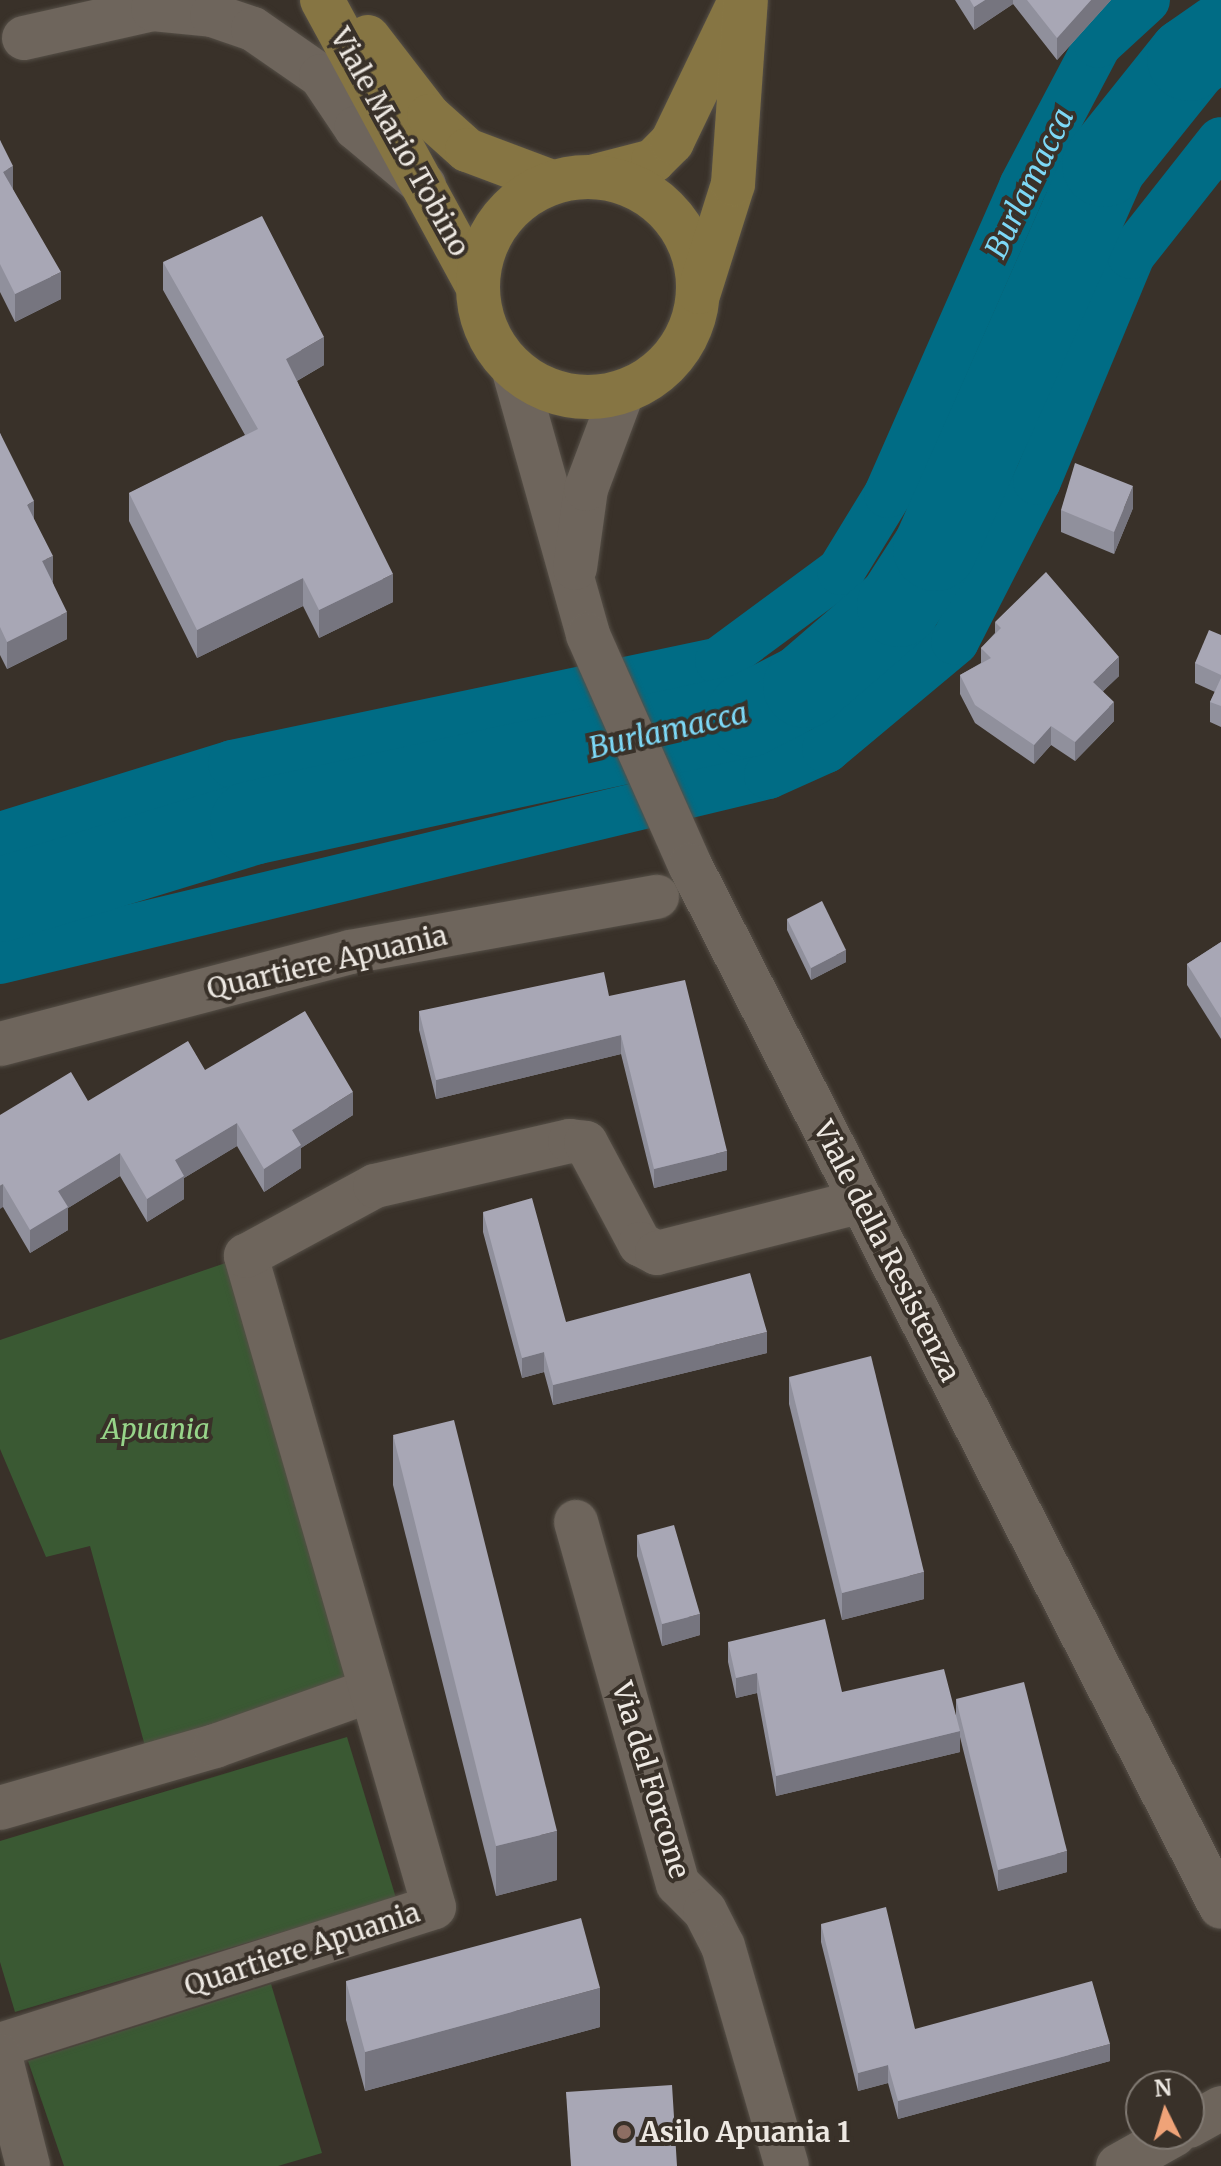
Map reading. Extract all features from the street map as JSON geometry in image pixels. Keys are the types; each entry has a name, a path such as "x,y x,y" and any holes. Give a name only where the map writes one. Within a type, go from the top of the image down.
{"main road":[{"name":"Viale Mario Tobino","path":"322,0 476,284"},
{"name":"Viale Mario Tobino","path":"339,0 454,139 510,171 573,179"},
{"path":"744,0 733,184 676,355 622,393 584,398 547,391 514,371 489,336 476,284 491,232 528,194 573,179 653,161 672,142 744,0"},
{"path":"573,179 623,182 670,213 687,236 699,292"}],"street":[{"path":"12,44 109,0"},
{"path":"12,44 153,9 212,15 253,29 321,76 356,128 426,187"},
{"name":"Viale della Resistenza","path":"514,371 588,635 690,865 1221,1907"},
{"name":"Viale della Resistenza","path":"573,586 586,489 622,393"},
{"name":"Quartiere Apuania","path":"0,1044 350,952 657,897"},
{"name":"Quartiere Apuania","path":"0,2045 434,1907 367,1692 246,1256 375,1186 570,1141 586,1143 640,1244 657,1253 862,1201"},
{"name":"Via del Forcone","path":"576,1522 678,1884 705,1911 723,1946 787,2166"},
{"path":"0,1808 215,1746 367,1692"},
{"path":"0,2056 28,2166"},
{"path":"1118,2166 1146,2150"}],"green space":[{"name":"Apuania","path":"246,1256 367,1692 145,1746 90,1546 46,1557 0,1449 0,1340"},
{"path":"347,1737 396,1898 15,2012 0,1962 0,1841"},
{"path":"271,1984 322,2153 278,2166 64,2166 28,2061"}],"building":[{"path":"970,0 985,0 974,7"},
{"path":"1027,0 1091,0 1057,38"},
{"path":"0,140 13,166 3,172 61,272 15,294 0,264"},
{"path":"262,216 324,337 286,359 393,574 319,610 303,578 197,630 129,493 258,429 163,262"},
{"path":"0,433 34,501 27,505 53,556 42,561 67,612 7,642 0,627"},
{"path":"1075,463 1133,486 1114,532 1061,510"},
{"path":"1046,572 1119,657 1093,682 1114,702 1075,742 1051,726 1034,745 975,705 960,675 991,658 981,648 1001,628 995,622"},
{"path":"1209,630 1221,635 1221,675 1195,663"},
{"path":"1221,678 1221,706 1210,702"},
{"path":"822,901 846,950 811,968 787,919"},
{"path":"1221,942 1221,1018 1187,964"},
{"path":"604,972 609,996 685,980 727,1151 654,1169 621,1035 436,1080 419,1011"},
{"path":"305,1011 353,1092 292,1130 301,1145 264,1169 237,1123 175,1160 184,1176 147,1199 120,1153 58,1191 68,1207 30,1230 3,1184 0,1186 0,1115 71,1072 88,1101 188,1041 205,1070"},
{"path":"532,1198 566,1322 750,1273 767,1332 553,1385 544,1352 522,1358 483,1212"},
{"path":"871,1356 924,1572 842,1593 789,1377"},
{"path":"454,1420 557,1831 496,1846 393,1435"},
{"path":"674,1525 700,1614 662,1624 637,1535"},
{"path":"825,1619 842,1692 944,1669 960,1731 776,1776 757,1673 736,1678 728,1642"},
{"path":"1024,1682 1067,1851 998,1870 956,1699"},
{"path":"886,1907 915,2029 1092,1981 1110,2044 898,2101 888,2065 858,2073 821,1924"},
{"path":"581,1918 600,1988 365,2052 346,1981"},
{"name":"Asilo Apuania 1","path":"672,2085 677,2166 571,2166 566,2092"}],"waterway":[{"name":"Burlamacca","path":"0,836 232,764 719,661 841,571 888,494 1023,186 1098,44 1146,0"},
{"name":"Burlamacca","path":"0,900 252,823 748,715 805,686 899,605 935,549 1104,165 1189,59 1221,37"},
{"name":"Burlamacca","path":"0,960 768,775 826,749 955,641 1037,481 1131,255 1221,141"}],"place":[{"name":"Asilo Apuania 1","path":"624,2132"}]}
